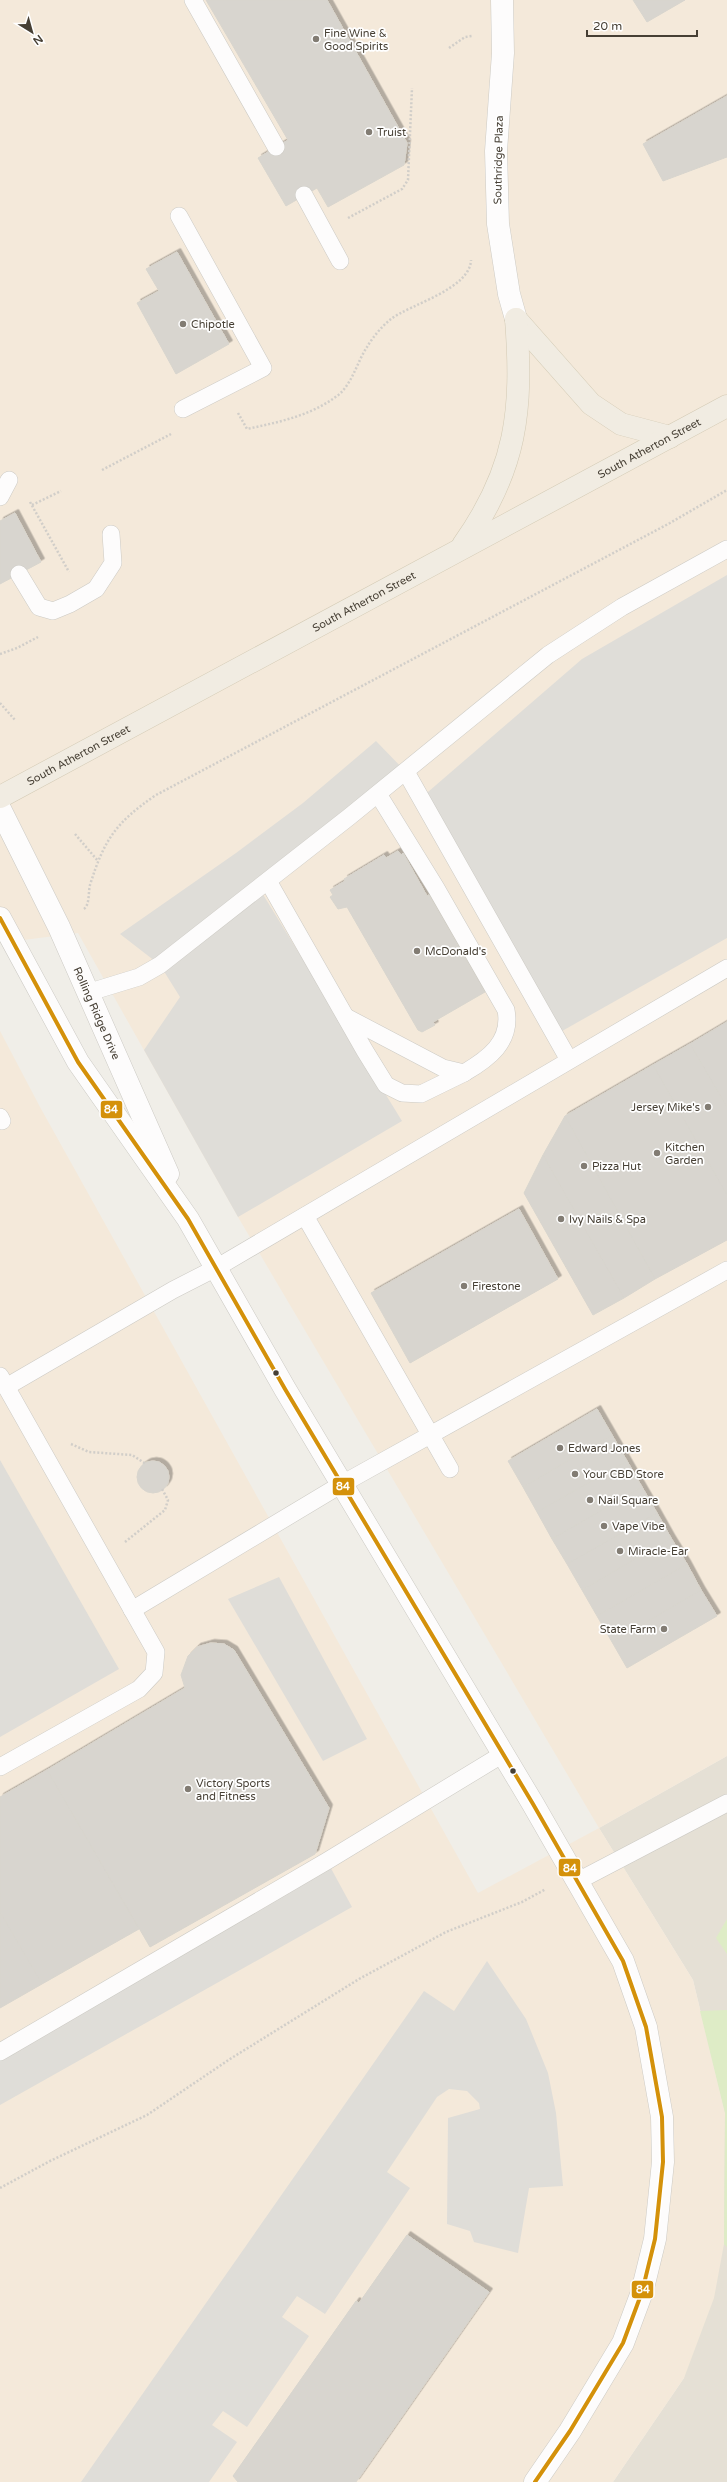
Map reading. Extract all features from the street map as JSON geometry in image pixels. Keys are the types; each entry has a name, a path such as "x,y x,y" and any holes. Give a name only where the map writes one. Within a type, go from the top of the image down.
{"main road":[{"path":"516,319 591,404 621,424 670,437"},
{"path":"460,549 481,519 499,482 511,448 520,368 516,319"},
{"name":"South Atherton Street","path":"0,797 727,406"}],"street":[{"name":"Southridge Plaza","path":"502,0 503,53 496,151 498,224 509,294 516,319"},
{"name":"Rolling Ridge Drive","path":"0,809 90,992 188,1220"},
{"name":"Rolling Ridge Drive","path":"0,918 78,1062 188,1220 342,1484 578,1881 623,1961 646,2027 662,2117 662,2162 655,2239 642,2292 623,2343 570,2432 535,2482"}],"lane":[{"path":"193,0 276,147"},
{"path":"304,195 340,261"},
{"path":"178,216 262,368 183,409"},
{"path":"0,497 9,480"},
{"path":"19,574 39,607 53,611 70,604 96,589 113,563 111,534"},
{"path":"90,992 139,977 154,969 406,772 503,689 570,638 727,549"},
{"path":"406,772 569,1060"},
{"path":"268,881 382,1079 396,1091 409,1094 421,1094 464,1073 491,1055 497,1048 506,1029 506,1010 436,888 378,794"},
{"path":"0,1767 139,1689 154,1673 156,1652 3,1381 216,1268 727,968"},
{"path":"346,1017 443,1068 464,1073"},
{"path":"305,1216 450,1469"},
{"path":"132,1610 342,1484 727,1270"},
{"path":"0,2052 327,1861 503,1754"},
{"path":"578,1881 727,1803"}],"path":[{"path":"450,48 465,37 475,36 475,41"},
{"path":"346,219 402,189 408,180 412,88"},
{"path":"236,409 247,429 294,419 337,396 344,390 366,347 390,320 458,282 471,263 471,255"},
{"path":"102,470 177,431"},
{"path":"86,907 89,888 98,861 108,840 133,810 156,795 670,523 727,490"},
{"path":"32,506 60,491"},
{"path":"29,500 70,575"},
{"path":"0,703 15,720"},
{"path":"75,834 98,861"},
{"path":"66,1441 90,1452 132,1455 146,1464"},
{"path":"125,1542 165,1510 168,1500 162,1489"},
{"path":"0,2188 50,2161 147,2115 230,2060 359,1979 446,1932 522,1902 552,1886"}],"shaded area":[{"path":"0,0 727,0 727,1756 599,1828 238,1217 78,933 0,943"},
{"path":"727,575 727,938 555,1035 421,798 582,659"},
{"path":"376,741 406,772 259,888 402,1121 238,1217 144,1050 180,997 160,965 120,934 236,853 303,803"},
{"path":"0,1031 40,1107 478,1893 599,1828 693,1980 725,2113 724,2244 714,2298 684,2378 613,2482 0,2482"},
{"path":"0,1460 119,1669 0,1737"},
{"path":"279,1577 367,1739 323,1761 228,1599"},
{"path":"727,1756 727,2482 613,2482 684,2378 725,2113 693,1980 599,1828"},
{"path":"327,1861 352,1907 0,2105 0,2053"},
{"path":"487,1961 526,2019 548,2073 556,2113 563,2186 529,2188 518,2253 474,2242 470,2231 447,2224 448,2118 480,2109 479,2103 467,2091 449,2089 437,2097 387,2172 410,2188 325,2314 297,2296 282,2317 309,2336 247,2427 223,2411 212,2425 237,2442 209,2482 81,2482 424,1991 454,2011"}],"green space":[{"path":"727,1919 727,1954 716,1938"},
{"path":"727,2010 727,2247 724,2244 725,2113 700,2011"}],"building":[{"path":"206,0 327,0 407,143 404,165 328,207 317,188 286,206 258,158 288,140"},
{"path":"633,0 685,0 647,22"},
{"path":"727,96 727,157 663,181 643,144"},
{"name":"Chipotle","path":"177,252 229,344 176,374 137,303 159,291 146,269"},
{"path":"15,513 41,562 0,584 0,521"},
{"name":"McDonald's","path":"398,851 401,855 403,853 427,896 429,895 485,992 433,1022 435,1025 422,1032 418,1030 347,907 338,909 330,897 333,895 330,890 345,881 344,879 384,855 386,858"},
{"path":"727,1022 727,1107 690,1044"},
{"path":"690,1044 727,1107 727,1195 653,1065"},
{"path":"653,1065 727,1195 727,1240 655,1279 565,1116"},
{"path":"565,1116 655,1279 624,1298 543,1155"},
{"path":"543,1155 624,1298 593,1315 524,1193"},
{"name":"Firestone","path":"519,1209 558,1279 410,1363 371,1293"},
{"name":"Edward Jones","path":"597,1409 612,1435 523,1487 508,1461"},
{"name":"Your CBD Store","path":"612,1435 627,1461 537,1512 523,1487"},
{"path":"153,1461 159,1462 166,1468 169,1477 168,1483 162,1490 153,1493 147,1492 140,1486 137,1477 138,1471 144,1464"},
{"name":"Nail Square","path":"627,1461 642,1487 552,1539 537,1512"},
{"name":"Vape Vibe","path":"642,1487 657,1513 567,1564 552,1539"},
{"name":"Miracle-Ear","path":"657,1513 671,1538 582,1590 567,1564"},
{"path":"671,1538 687,1564 597,1616 582,1590"},
{"path":"687,1564 701,1590 612,1642 597,1616"},
{"name":"State Farm","path":"701,1590 717,1616 627,1668 612,1642"},
{"name":"Victory Sports and Fitness","path":"211,1643 224,1644 234,1650 329,1808 315,1854 150,1947 47,1770 185,1688 181,1675 188,1656 197,1647"},
{"path":"47,1770 139,1929 42,1984 0,1912 0,1797"},
{"path":"0,1912 42,1984 0,2008"},
{"path":"407,2235 489,2292 356,2482 238,2482 233,2476 356,2301 359,2303"}],"transit line":[{"name":"84","path":"0,918 78,1062 188,1219 285,1389 533,1804 623,1961 646,2027 662,2117 663,2162 655,2239 642,2292 623,2343 570,2431 535,2482"}],"place":[{"name":"Fine Wine & Good Spirits","path":"316,39"},
{"name":"Truist","path":"369,132"},
{"name":"Chipotle","path":"183,324"},
{"name":"McDonald's","path":"417,951"},
{"name":"Jersey Mike's","path":"708,1107"},
{"name":"Kitchen Garden","path":"657,1153"},
{"name":"Pizza Hut","path":"584,1166"},
{"name":"Ivy Nails & Spa","path":"561,1219"},
{"name":"Firestone","path":"464,1286"},
{"name":"Edward Jones","path":"560,1448"},
{"name":"Your CBD Store","path":"575,1474"},
{"name":"Nail Square","path":"590,1500"},
{"name":"Vape Vibe","path":"604,1526"},
{"name":"Miracle-Ear","path":"620,1551"},
{"name":"State Farm","path":"664,1629"},
{"name":"Victory Sports and Fitness","path":"188,1789"}]}
